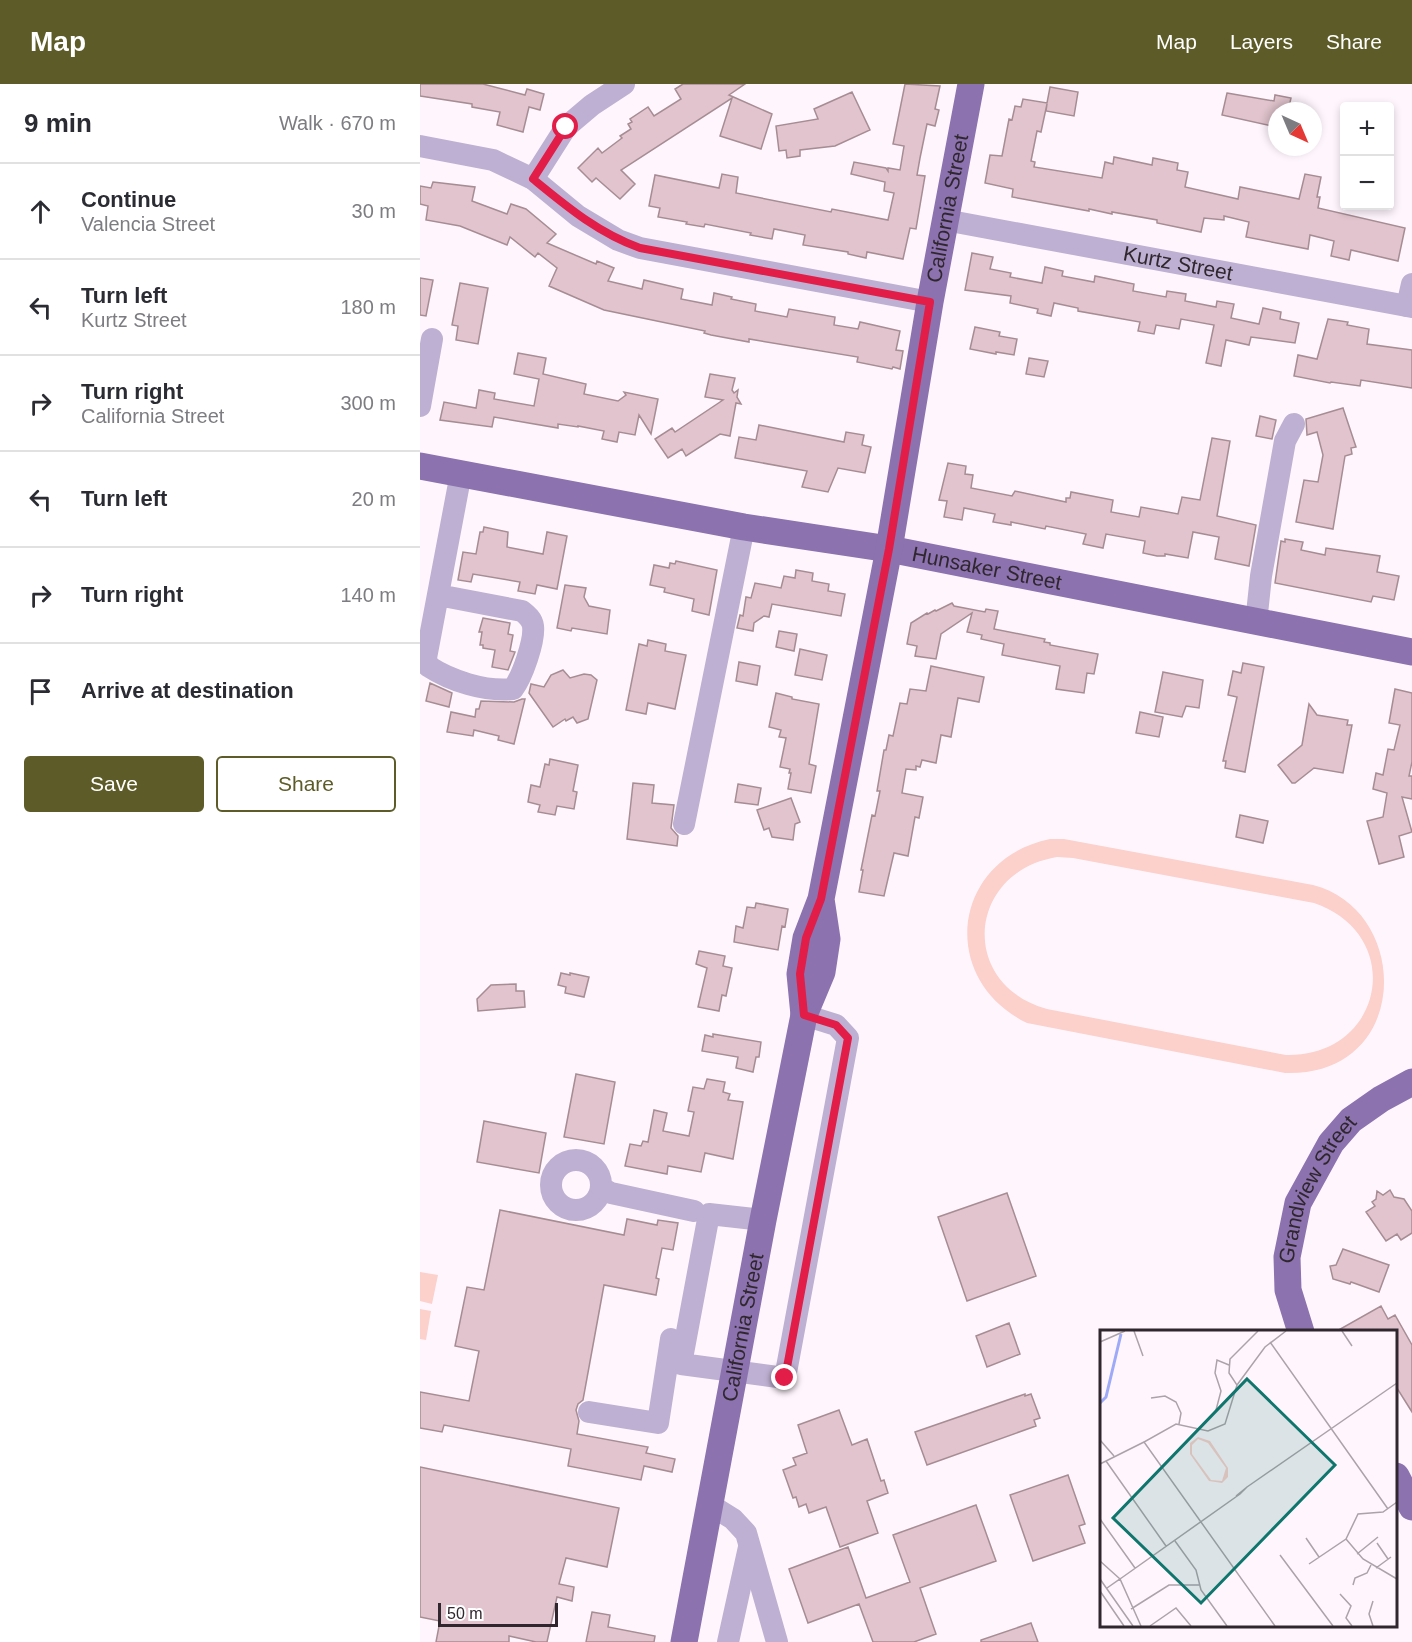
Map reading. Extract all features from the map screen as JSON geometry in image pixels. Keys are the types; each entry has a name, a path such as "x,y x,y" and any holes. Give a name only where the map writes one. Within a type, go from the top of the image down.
{"main road":[{"name":"California Street","path":"684,1642 804,1015 800,974 806,938 821,899 889,549 930,302 971,84"},
{"name":"Hunsaker Street","path":"420,466 744,527 889,549 1412,652"},
{"name":"Grandview Street","path":"1300,1330 1288,1290 1287,1257 1298,1203 1330,1143 1351,1120 1381,1099 1412,1082"},
{"path":"1397,1480 1412,1507"}],"street":[{"path":"533,179 566,127 592,105 624,84"},
{"path":"420,146 493,160 533,179 578,216 618,240 640,248 930,302"},
{"name":"Kurtz Street","path":"945,220 1410,299"},
{"path":"420,406 432,339"},
{"path":"1256,623 1261,576 1285,441 1294,424"},
{"path":"438,595 522,611 529,617 533,625 530,642 519,681 513,689 466,683 428,666 426,658 461,473"},
{"path":"684,824 744,527"},
{"path":"674,1363 785,1378 848,1038 836,1025 804,1015"},
{"path":"602,1188 611,1193 701,1213 763,1220"},
{"path":"589,1412 658,1423 674,1363 701,1213"},
{"path":"709,1504 733,1519 746,1533 777,1642"},
{"path":"728,1642 749,1543"}],"shaded area":[{"path":"1050,839 1064,839 1313,885 1345,900 1368,925 1381,957 1384,990 1376,1022 1357,1049 1327,1067 1285,1073 1027,1023 998,1003 979,978 969,951 968,922 976,894 992,870 1017,851","holes":["1057,857 1073,858 1314,903 1344,919 1363,941 1372,966 1372,992 1362,1016 1345,1037 1319,1050 1286,1055 1047,1009 1018,996 998,977 987,954 985,929 991,905 1005,884 1027,867"]},
{"path":"420,1272 438,1275 432,1304 420,1301"},
{"path":"420,1309 431,1311 426,1340 420,1339"}],"building":[{"path":"420,84 483,84 525,95 527,89 544,94 540,110 529,107 523,132 497,125 500,112 472,107 472,104 420,96"},
{"path":"683,84 745,84 729,95 772,114 761,149 720,136 732,98 621,170 635,184 620,199 596,178 592,182 578,168 598,148 602,153 622,138 620,136 631,129 628,124 632,122 630,119 648,107 654,116 681,99 675,89"},
{"path":"905,84 940,86 935,109 939,110 935,126 927,124 917,175 925,176 916,229 910,228 903,259 867,252 866,258 848,254 848,252 803,245 805,235 774,229 772,239 705,224 704,227 686,224 687,222 658,217 660,208 649,206 655,175 719,188 722,174 738,177 736,193 831,212 832,209 888,220 894,193 884,191 885,182 851,174 854,162 886,168 888,171 888,168 900,170 904,146 893,144"},
{"path":"1050,87 1078,92 1074,116 1046,111 1047,104 1041,132 1037,131 1031,161 1035,162 1034,167 1102,178 1105,162 1113,164 1114,157 1152,165 1153,158 1178,163 1177,170 1188,172 1185,187 1238,199 1240,187 1299,199 1305,174 1321,177 1317,197 1320,197 1318,208 1405,228 1398,261 1351,250 1349,260 1331,256 1334,241 1310,235 1308,249 1246,237 1249,222 1224,216 1224,220 1204,218 1201,232 1157,223 1157,220 1012,197 1013,189 985,183 990,155 1002,156 1009,119 1012,120 1015,106 1021,107 1023,99 1047,103"},
{"path":"852,92 870,130 835,146 800,150 800,156 787,158 786,150 779,151 776,126 818,119 814,109"},
{"path":"1227,93 1274,101 1275,95 1291,98 1290,102 1268,102 1268,125 1222,115"},
{"path":"433,182 475,187 472,201 507,214 511,204 526,209 556,234 547,243 596,264 597,261 614,268 608,281 642,289 644,280 683,289 681,299 712,305 714,293 756,304 755,311 787,317 789,309 835,317 834,325 858,329 860,322 900,331 896,350 903,351 900,369 857,362 858,357 711,335 704,333 705,331 604,310 549,286 557,268 538,253 535,257 510,237 507,245 460,226 426,220 428,206 420,204 420,186 431,188"},
{"path":"972,253 993,257 990,269 1011,273 1010,277 1042,283 1045,267 1063,271 1062,276 1094,282 1095,276 1134,284 1133,291 1166,297 1167,291 1186,294 1185,301 1216,307 1217,301 1234,304 1231,318 1259,324 1263,308 1281,312 1280,319 1299,323 1295,343 1251,337 1249,345 1226,340 1221,366 1206,363 1214,325 1181,319 1179,329 1156,325 1154,334 1138,331 1140,322 1078,311 1078,308 1054,303 1051,316 1037,313 1038,309 1010,303 1011,296 965,290"},
{"path":"420,278 433,280 426,316 420,315"},
{"path":"460,283 488,288 478,344 456,340 458,326 452,325"},
{"path":"1328,319 1348,322 1347,325 1369,329 1367,344 1412,350 1412,388 1361,380 1360,386 1330,383 1294,376 1298,355 1317,359"},
{"path":"975,327 1000,332 999,336 1017,339 1014,355 970,349"},
{"path":"518,353 546,358 543,374 586,384 584,394 618,401 626,395 624,392 658,399 651,434 639,415 635,435 619,432 617,442 602,439 604,431 578,426 558,424 558,428 494,417 492,427 440,420 444,402 476,408 479,390 495,393 494,399 534,406 539,379 514,374"},
{"path":"1029,358 1048,361 1044,377 1026,374"},
{"path":"710,374 735,378 732,390 734,393 738,390 737,397 741,404 736,403 730,436 720,434 686,456 682,449 668,458 655,439 672,428 675,432 723,400 705,397"},
{"path":"1343,408 1356,447 1351,448 1352,454 1345,456 1333,529 1296,522 1304,480 1318,482 1323,455 1317,432 1307,435 1306,419"},
{"path":"1260,416 1276,420 1272,439 1256,436"},
{"path":"759,425 844,442 846,432 864,435 862,445 871,447 865,473 838,468 828,492 802,487 807,471 735,458 739,437 756,440"},
{"path":"1212,438 1230,441 1217,516 1256,525 1249,566 1215,559 1219,537 1193,532 1188,558 1165,554 1165,556 1157,556 1143,553 1145,541 1106,534 1103,548 1083,544 1086,534 1046,526 1045,529 1011,522 1011,525 993,522 995,514 964,508 962,520 944,517 947,501 939,500 948,463 966,466 965,474 973,475 971,488 1012,496 1015,491 1066,502 1071,492 1113,500 1111,512 1139,517 1141,507 1178,514 1182,497 1200,500"},
{"path":"484,527 508,532 507,547 543,554 547,532 567,536 557,589 537,585 535,594 518,591 520,582 473,574 471,582 458,580 463,552 476,554 480,532 483,532"},
{"path":"1285,539 1303,542 1301,550 1325,555 1326,548 1380,556 1377,572 1399,576 1394,600 1373,596 1371,602 1275,583 1281,541 1285,542"},
{"path":"676,561 717,570 709,615 692,611 694,599 664,592 665,588 650,585 654,565 669,568 670,563 675,564"},
{"path":"796,570 813,573 812,581 829,584 828,591 845,594 841,616 772,604 769,617 764,616 754,623 753,631 737,628 740,615 743,616 746,597 751,598 755,583 781,588 784,576 795,578"},
{"path":"565,585 586,588 584,597 589,606 610,610 607,634 557,628"},
{"path":"952,603 954,606 985,612 986,609 998,611 994,629 1045,639 1044,642 1050,645 1098,654 1094,674 1087,673 1084,693 1056,689 1060,666 1002,655 1004,644 981,639 982,635 967,632 972,613 941,634 936,659 915,656 917,646 907,644 911,623 927,613"},
{"path":"483,618 510,623 508,634 513,635 510,651 515,652 508,670 492,667 495,650 483,648 483,645 480,645 482,632 479,632"},
{"path":"779,631 797,634 794,651 776,647"},
{"path":"648,640 666,644 665,651 686,655 675,709 648,703 646,714 626,710 639,644 647,646"},
{"path":"800,649 827,655 822,680 795,675"},
{"path":"739,662 760,666 757,685 736,681"},
{"path":"1243,663 1264,667 1245,772 1225,768 1226,761 1223,761 1237,697 1228,695 1233,671 1241,673"},
{"path":"931,666 984,677 979,702 958,698 951,737 941,735 936,763 922,760 920,767 916,766 916,770 906,769 902,793 923,797 919,818 915,817 908,856 894,853 884,896 859,892 872,815 875,816 880,791 877,791 884,750 886,750 889,735 893,736 900,703 907,704 910,689 926,691"},
{"path":"563,670 570,678 584,674 591,675 597,680 588,719 577,723 573,717 553,727 529,693 531,684 544,687 551,675"},
{"path":"1163,672 1203,680 1199,708 1186,706 1182,717 1155,712"},
{"path":"430,683 452,693 449,707 426,701"},
{"path":"1395,689 1412,693 1412,762 1409,776 1412,776 1412,799 1402,797 1412,832 1399,836 1404,857 1379,864 1367,821 1383,817 1387,793 1373,789 1376,773 1383,775 1388,749 1394,750 1400,725 1389,723"},
{"path":"776,693 792,697 792,699 819,704 809,764 816,766 811,793 788,789 790,769 780,767 786,738 779,737 781,730 769,727"},
{"path":"525,699 514,744 498,740 499,736 474,730 473,736 447,732 451,712 475,717 476,709 479,709 481,701 514,702"},
{"path":"1309,704 1317,715 1348,720 1347,725 1352,725 1343,773 1314,768 1292,783 1278,765 1302,745"},
{"path":"1140,712 1163,717 1159,737 1136,733"},
{"path":"550,759 578,765 573,791 577,792 574,809 557,806 555,815 538,812 540,805 528,802 531,785 540,787 545,764 549,765"},
{"path":"633,783 654,785 652,803 674,805 671,828 678,836 677,846 627,839"},
{"path":"738,784 761,788 758,805 735,802"},
{"path":"791,798 800,822 795,824 793,840 772,837 769,828 764,830 757,810"},
{"path":"1240,815 1268,821 1263,843 1236,837"},
{"path":"756,903 788,909 785,927 782,926 778,950 734,942 736,926 743,928 747,907 755,908"},
{"path":"699,951 725,956 723,966 732,968 726,996 722,995 719,1011 698,1007 707,968 696,964"},
{"path":"561,973 589,977 584,997 565,993 566,987 558,985"},
{"path":"516,984 516,991 524,991 525,1007 478,1011 477,999 491,985"},
{"path":"713,1034 761,1042 759,1057 756,1057 753,1072 736,1068 738,1057 702,1051 705,1035 713,1037"},
{"path":"576,1074 615,1082 604,1144 564,1137"},
{"path":"707,1079 725,1082 723,1092 730,1094 728,1100 743,1102 733,1159 705,1153 701,1172 668,1166 667,1174 625,1166 630,1144 641,1146 643,1141 648,1142 654,1110 667,1113 663,1131 689,1136 694,1112 688,1111 693,1087 704,1089"},
{"path":"484,1121 546,1133 539,1173 477,1162"},
{"path":"1390,1190 1394,1197 1404,1199 1412,1211 1412,1233 1401,1240 1397,1234 1386,1241 1366,1212 1375,1206 1372,1202 1376,1199 1377,1191 1383,1195"},
{"path":"1007,1193 1036,1276 967,1301 938,1217"},
{"path":"500,1210 624,1235 627,1219 657,1225 658,1220 678,1223 673,1250 662,1248 656,1278 659,1279 656,1295 604,1285 583,1400 578,1404 576,1410 579,1421 577,1434 648,1447 646,1453 675,1459 672,1472 644,1466 641,1480 568,1466 571,1449 444,1425 442,1432 420,1428 420,1392 469,1401 479,1351 455,1346 467,1287 484,1290"},
{"path":"1343,1249 1389,1265 1379,1292 1351,1282 1350,1284 1333,1279 1330,1266 1336,1265"},
{"path":"1381,1306 1388,1319 1395,1315 1412,1345 1412,1412 1397,1388 1397,1330 1339,1330"},
{"path":"1009,1323 1020,1354 987,1367 976,1336"},
{"path":"1025,1394 1025,1396 1031,1394 1040,1418 1034,1420 1036,1426 927,1465 915,1432"},
{"path":"839,1410 852,1445 867,1439 881,1481 884,1480 888,1493 867,1501 878,1533 840,1547 826,1507 809,1513 806,1504 799,1507 796,1497 793,1498 783,1470 796,1465 793,1458 807,1453 798,1425"},
{"path":"420,1467 619,1508 607,1567 566,1558 559,1584 574,1587 572,1601 557,1597 547,1642 509,1636 509,1642 436,1642 440,1621 420,1617"},
{"path":"1068,1475 1085,1524 1079,1526 1085,1543 1033,1561 1010,1495"},
{"path":"976,1505 996,1561 920,1588 936,1634 914,1642 873,1642 859,1604 808,1623 789,1569 848,1547 866,1598 910,1582 893,1535"},
{"path":"592,1612 610,1615 608,1627 655,1636 654,1642 586,1642"},
{"path":"1031,1623 1038,1642 981,1642 981,1640"}],"route":[{"path":"566,127 533,179 578,216 618,240 640,248 930,302 889,549 821,899 806,938 800,974 804,1015 836,1025 848,1038 785,1378"}]}
